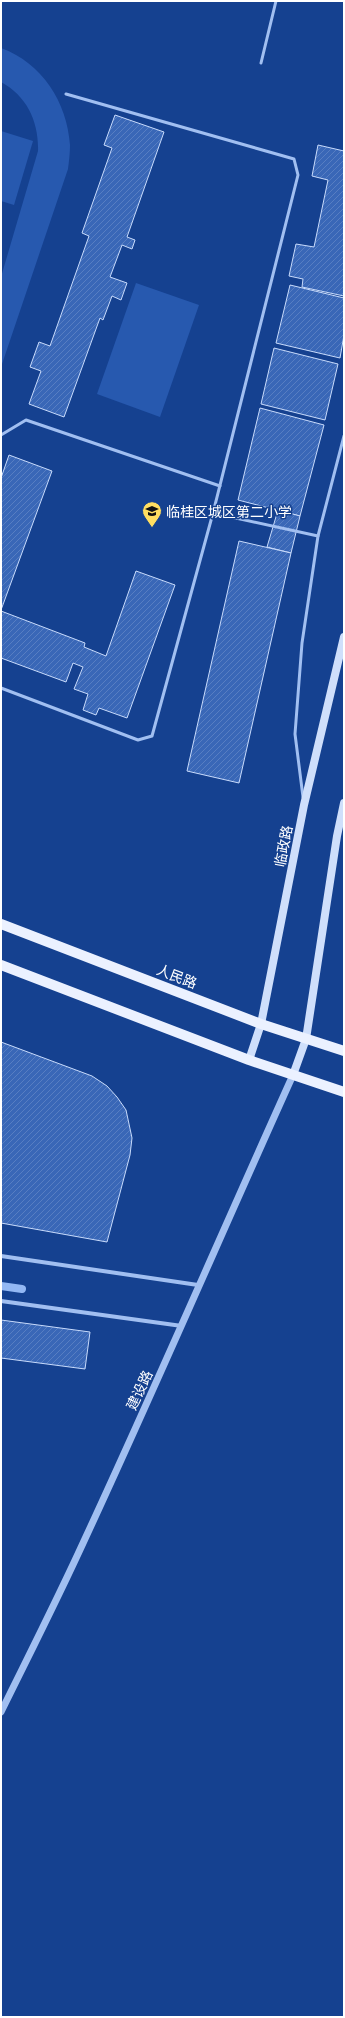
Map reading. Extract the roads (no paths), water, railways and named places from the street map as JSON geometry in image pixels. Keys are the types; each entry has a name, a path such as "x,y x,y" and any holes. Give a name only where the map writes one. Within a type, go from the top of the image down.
{"main road":[{"name":"临政路","path":"249,1060 261,1024 304,805 344,637"},
{"path":"293,1075 306,1038 337,836 344,803"},
{"name":"人民路","path":"1,924 261,1024 344,1052"},
{"path":"1,965 249,1060 344,1092"}],"street":[{"name":"建设路","path":"1,1712 84,1543 183,1326 198,1285 293,1075"},
{"path":"1,1256 198,1285"},
{"path":"1,1301 183,1326"}],"lane":[{"path":"261,63 276,1"},
{"path":"1,688 138,740 152,736 213,513 298,175 294,159 66,94"},
{"path":"1,435 26,420 220,486"},
{"path":"304,805 295,734 302,643 318,536 344,436"},
{"path":"213,513 318,536"},
{"path":"337,836 344,819"}],"waterway":[{"path":"1,1286 22,1289"}],"place":[{"name":"临桂区城区第二小学","path":"152,528"}]}
